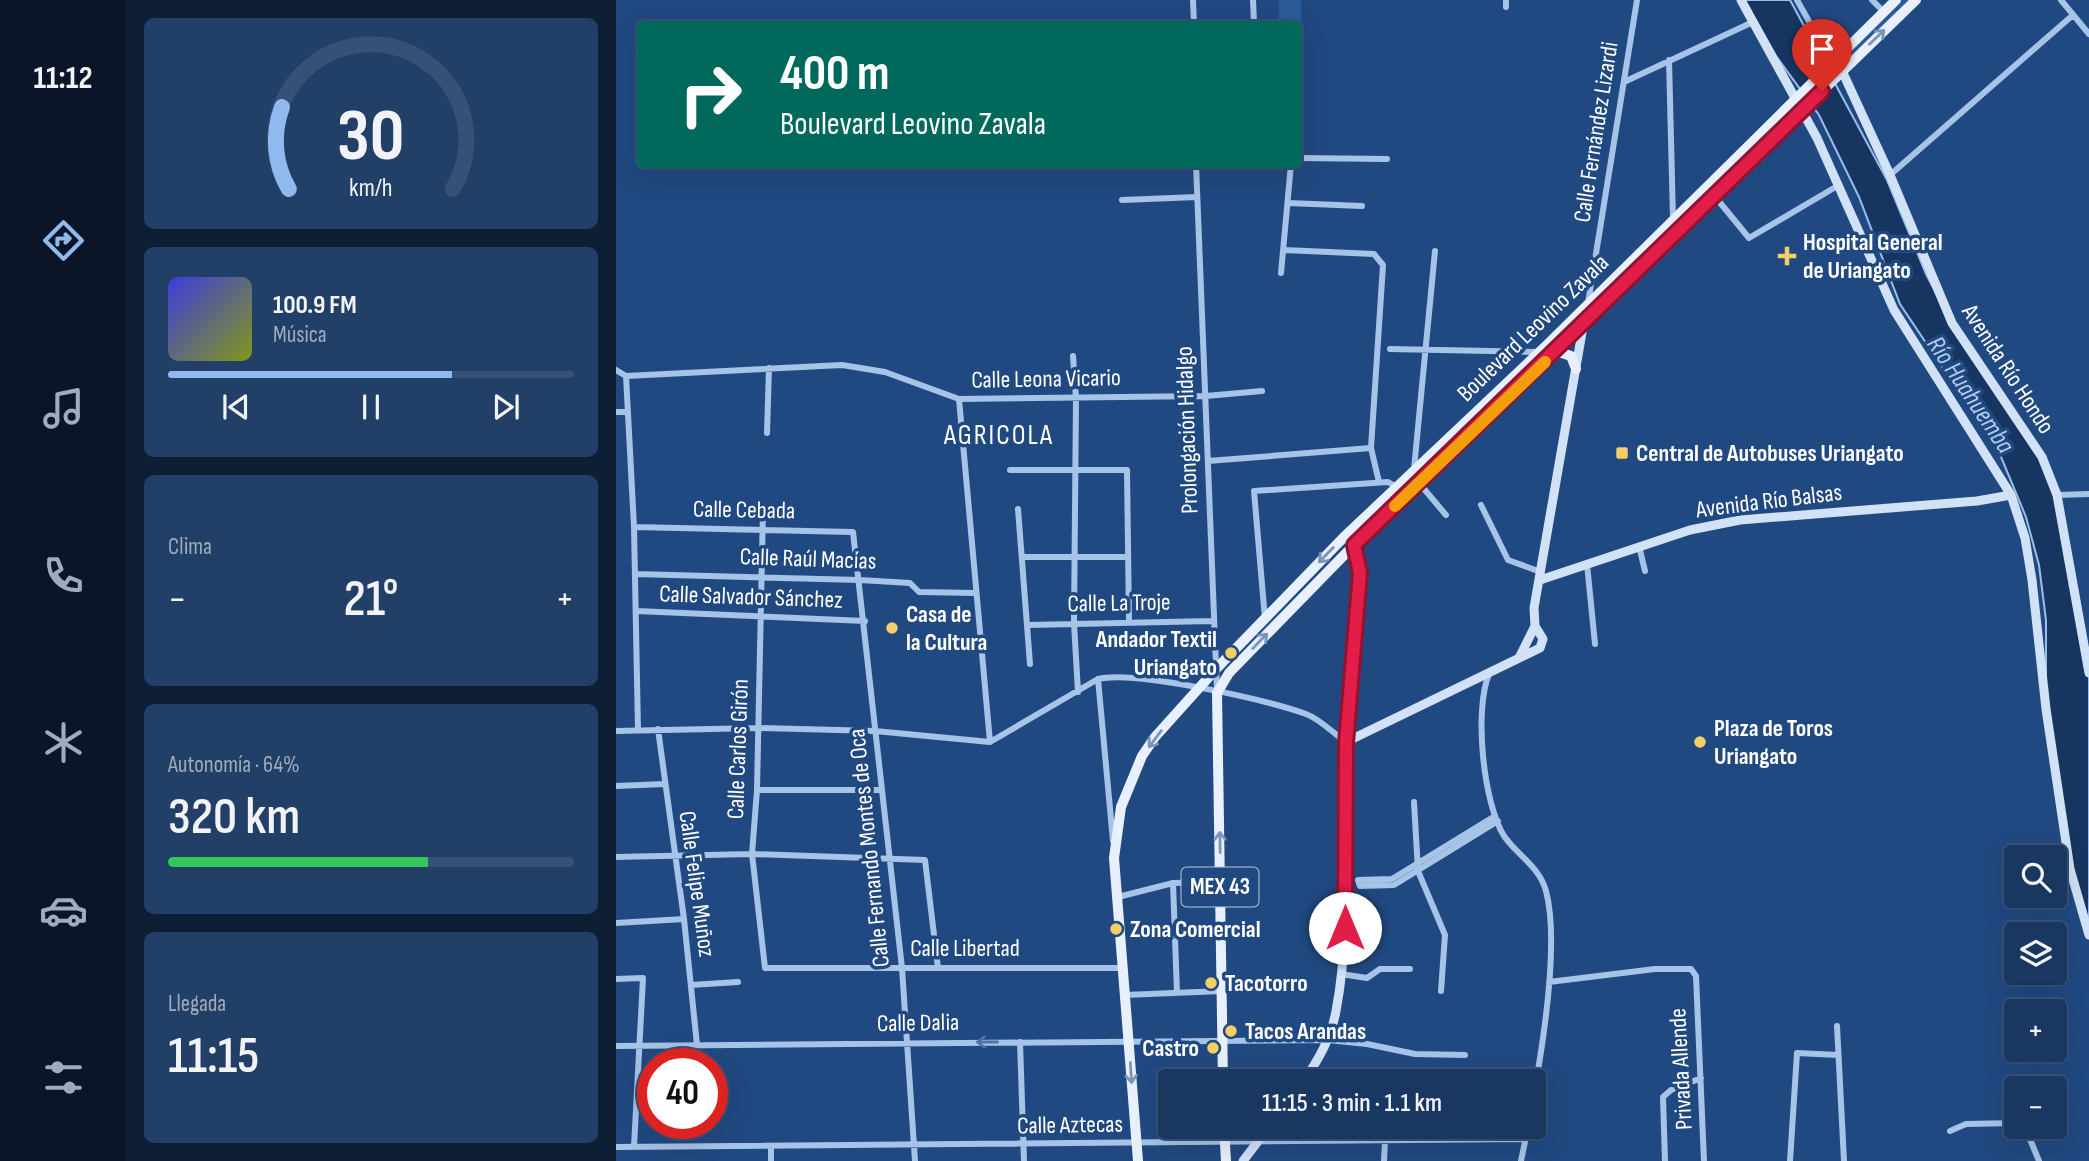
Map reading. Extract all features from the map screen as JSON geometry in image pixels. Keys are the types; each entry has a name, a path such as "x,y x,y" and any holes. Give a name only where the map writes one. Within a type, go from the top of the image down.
{"main road":[{"name":"Boulevard Leovino Zavala","path":"1138,1161 1114,858 1121,807 1132,775 1155,737 1217,668 1395,486 1547,350 1583,325 1801,104 1835,62 1896,0"},
{"name":"Boulevard Leovino Zavala","path":"1801,104 1840,74 1916,0"},
{"name":"Boulevard Leovino Zavala","path":"1217,693 1229,673 1419,482 1588,305 1673,221 1712,192"},
{"path":"1547,350 1572,356 1576,369"},
{"path":"1274,609 1283,617"},
{"name":"MEX 43","path":"1217,693 1223,1069"},
{"path":"1225,1139 1226,1161"}],"street":[{"path":"1193,0 1194,21"},
{"path":"1252,0 1254,21"},
{"name":"Calle Fernández Lizardi","path":"1535,626 1534,608 1588,305 1637,0"},
{"path":"1741,0 1801,104 1894,310 2011,495 2025,538 2032,580 2046,709 2067,851 2089,935"},
{"path":"1797,0 1835,62"},
{"path":"1872,0 1884,12"},
{"path":"2061,0 2089,34"},
{"path":"1890,175 2073,15"},
{"path":"1624,82 1752,22"},
{"path":"1669,60 1673,221"},
{"name":"Avenida Río Hondo","path":"1835,62 1890,175 1952,323 2042,457 2057,495 2089,673"},
{"path":"1302,158 1387,159"},
{"name":"Prolongación Hidalgo","path":"1196,168 1212,621 1217,693"},
{"path":"1281,273 1291,168"},
{"path":"1712,192 1749,238 1839,186"},
{"path":"1122,200 1197,197"},
{"path":"1288,204 1362,206"},
{"path":"1284,250 1374,254 1380,257 1383,265 1371,448 1379,482"},
{"path":"1414,471 1436,251"},
{"path":"1390,349 1547,350"},
{"path":"1073,356 1076,398 1073,470 1074,623 1078,692"},
{"name":"Calle Leona Vicario","path":"626,376 842,365 866,368 959,399 1206,396 1262,391"},
{"path":"766,433 769,368"},
{"path":"616,370 626,376 634,527 638,730"},
{"path":"959,399 990,742"},
{"path":"616,412 628,412"},
{"path":"1208,461 1371,448"},
{"path":"1010,470 1127,470 1129,621"},
{"path":"1265,619 1254,491 1379,482 1388,482 1395,486"},
{"path":"1419,482 1446,515"},
{"path":"2057,495 2089,494"},
{"name":"Avenida Río Balsas","path":"1540,576 1587,564 1690,530 1740,520 1977,501 2011,495"},
{"path":"1481,505 1508,560 1540,576"},
{"name":"Calle Carlos Girón","path":"763,509 759,728 752,854 765,968"},
{"path":"1018,509 1030,664"},
{"name":"Calle Cebada","path":"634,527 853,532"},
{"name":"Calle Fernando Montes de Oca","path":"853,532 902,968 915,1161"},
{"path":"1311,1069 1328,1040 1341,974 1345,928 1346,743 1360,573 1354,545 1344,537"},
{"path":"1639,546 1645,571"},
{"path":"1022,557 1127,557"},
{"path":"1587,564 1595,644"},
{"name":"Calle Raúl Macías","path":"635,574 860,580 910,583 919,592 976,593"},
{"name":"Calle Salvador Sánchez","path":"636,611 865,621"},
{"name":"Calle La Troje","path":"1027,625 1212,621"},
{"path":"1346,743 1540,648 1544,639 1535,626 1519,658"},
{"path":"1489,673 1482,700 1486,789 1505,836 1539,873 1546,891 1549,912 1549,982 1538,1069"},
{"path":"616,730 759,728 875,731 990,742 1098,679 1113,676 1201,688 1309,715 1346,743"},
{"path":"1098,679 1114,858"},
{"name":"Calle Felipe Muñoz","path":"658,729 684,919 697,1045"},
{"path":"616,786 665,783"},
{"path":"757,790 881,790"},
{"path":"1414,802 1418,867 1445,935 1441,991"},
{"path":"1418,867 1392,879 1358,880 1357,885 1394,885 1496,819"},
{"path":"616,857 752,854 925,860 938,968"},
{"path":"1118,897 1173,883 1220,882"},
{"path":"1173,883 1177,993"},
{"path":"616,923 684,919"},
{"name":"Privada Allende","path":"1549,982 1684,967 1691,969 1696,976 1704,1161"},
{"name":"Calle Libertad","path":"765,968 1123,968"},
{"path":"1341,974 1367,978 1380,969 1410,970"},
{"path":"616,979 643,978 634,1147"},
{"path":"691,985 738,982"},
{"path":"1125,995 1222,991"},
{"path":"1837,1026 1844,1161"},
{"name":"Calle Dalia","path":"616,1046 1328,1040 1367,1044 1415,1054 1465,1055"},
{"path":"1020,1042 1024,1161"},
{"path":"1790,1161 1797,1053 1838,1055"},
{"path":"1665,1161 1663,1097 1671,1090 1701,1078"},
{"path":"1950,1131 1966,1124 2004,1123"},
{"path":"1521,1161 1525,1139"},
{"name":"Calle Aztecas","path":"616,1147 1525,1139"},
{"path":"2030,1139 2039,1161"},
{"path":"1384,1161 1385,1140"},
{"path":"1243,1161 1259,1141"},
{"path":"771,1147 771,1161"}],"shaded area":[{"path":"1279,0 1301,0 1301,21 1279,21"},
{"path":"1902,0 1909,0 1226,670 1269,623"}],"water":[{"name":"Río Huahuemba","path":"1744,0 1790,0 1887,180 1926,274 1952,324 2039,458 2055,495 2089,676 2089,933 2075,889 2046,709 2046,620 2039,565 2026,517 1999,452 1900,304 1859,197 1819,115 1776,56"}],"slow traffic":[{"path":"1395,506 1545,362"}],"place":[{"name":"Hospital General de Uriangato","path":"1787,256"},
{"name":"Central de Autobuses Uriangato","path":"1622,453"},
{"name":"Casa de la Cultura","path":"892,628"},
{"name":"Andador Textil Uriangato","path":"1231,653"},
{"name":"Plaza de Toros Uriangato","path":"1700,742"},
{"name":"Zona Comercial","path":"1116,929"},
{"name":"Tacotorro","path":"1211,983"},
{"name":"Tacos Arandas","path":"1231,1031"},
{"name":"Castro","path":"1213,1048"}],"district":[{"name":"AGRICOLA","path":"999,435"}],"route":[{"path":"1345,928 1346,743 1360,573 1354,545 1822,91"}]}
